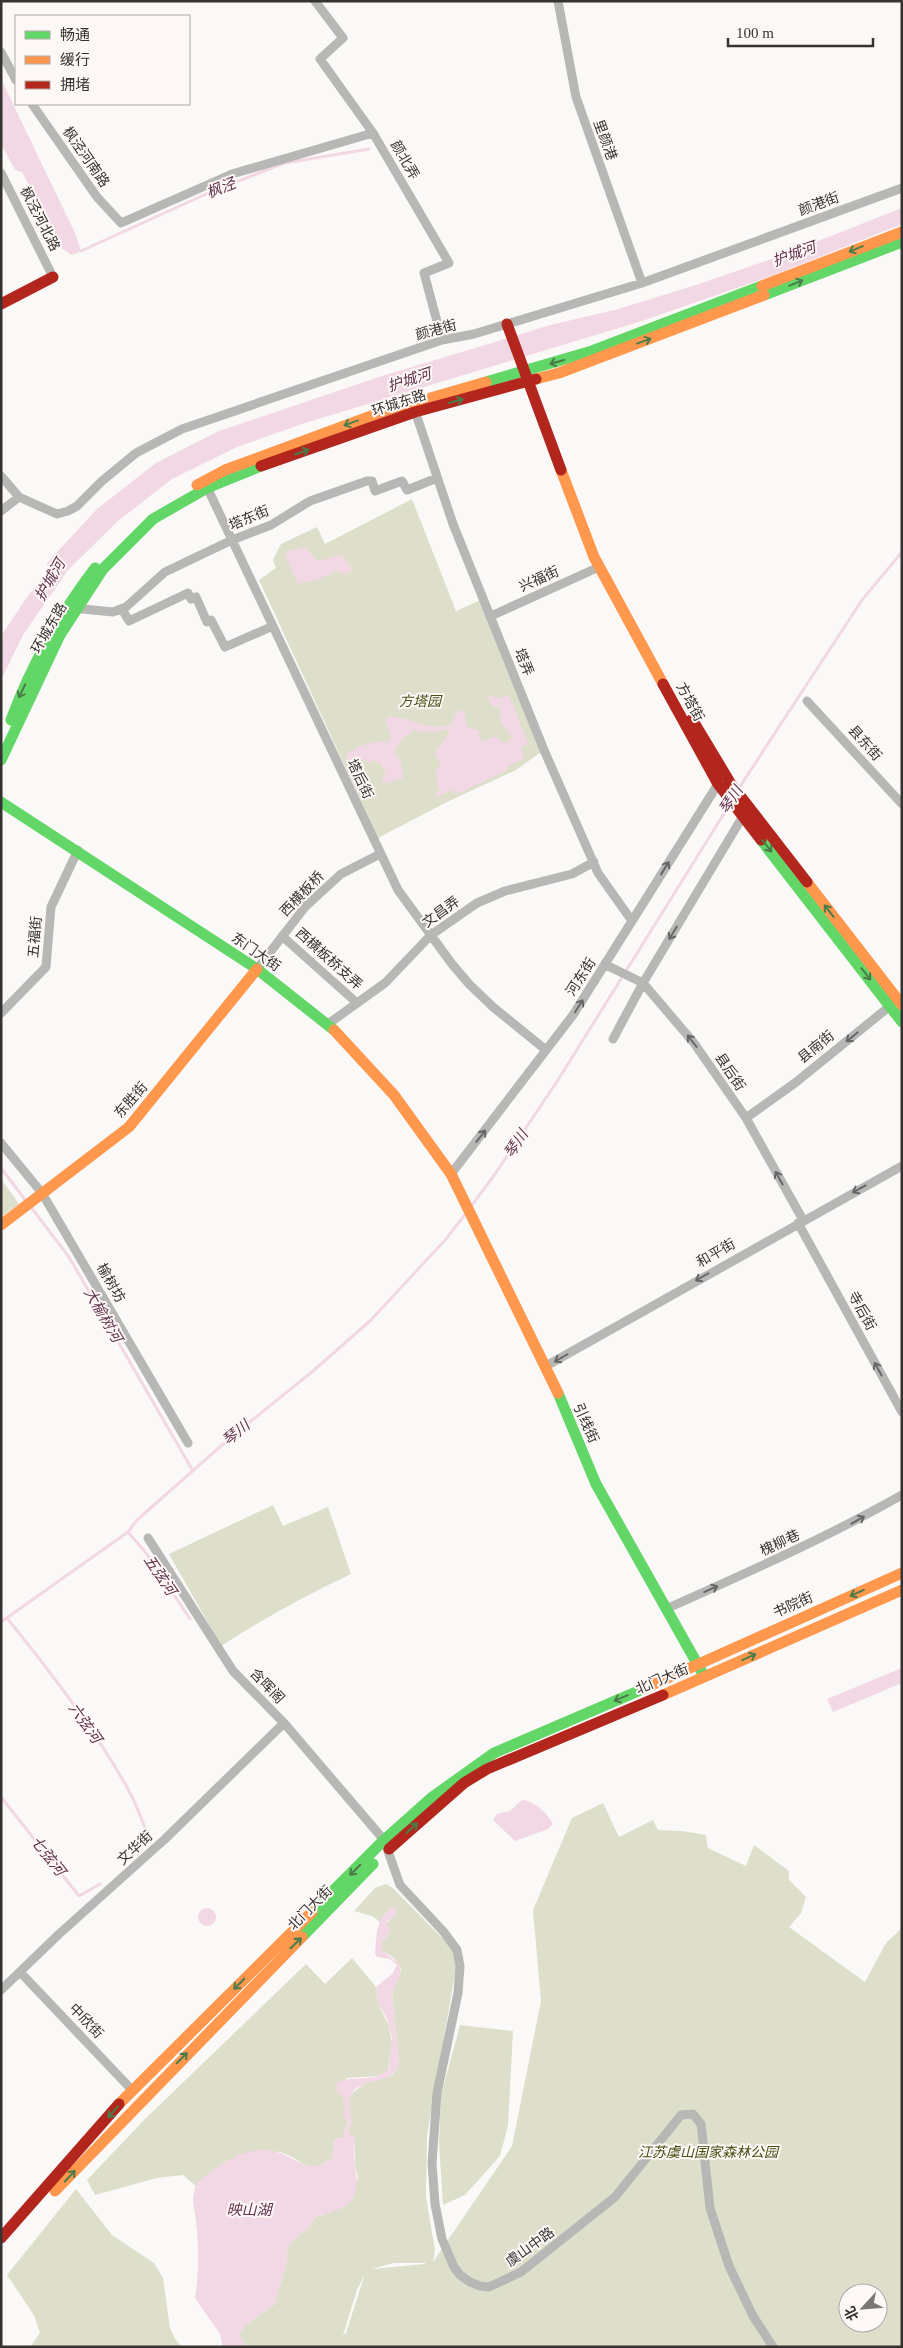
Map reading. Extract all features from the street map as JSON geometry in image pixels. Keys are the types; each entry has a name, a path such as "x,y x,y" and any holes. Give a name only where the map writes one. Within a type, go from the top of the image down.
{"main road":[{"name":"环城东路","path":"1,740 20,696 96,566 146,516 206,484 225,470 382,412 414,408 531,375 902,232"},
{"name":"环城东路","path":"531,375 559,373 734,308 902,242"},
{"path":"1,304 53,277"},
{"name":"方塔街","path":"507,324 531,375 598,548 725,787"},
{"name":"方塔街","path":"531,375 566,483 599,568 725,787 898,1001 902,1022"},
{"name":"环城东路","path":"1,760 72,607"},
{"name":"东门大街","path":"1,802 78,850 257,969 328,1024 394,1095 451,1174"},
{"name":"方塔街","path":"741,808 898,1001"},
{"name":"东胜街","path":"1,1225 129,1127 257,969"},
{"name":"引线街","path":"451,1174 546,1366 596,1484 705,1677"},
{"name":"书院街","path":"698,1665 902,1573"},
{"path":"705,1677 902,1590"},
{"name":"北门大街","path":"1,2250 431,1798 465,1771 494,1753 698,1665"},
{"name":"北门大街","path":"1,2238 132,2090 386,1845 464,1783 487,1769 705,1677"}],"street":[{"name":"颜北弄","path":"315,1 343,38 320,59 373,133 449,263 424,273 442,340"},
{"name":"里颜港","path":"558,1 576,98 642,283"},
{"path":"1,52 15,78"},
{"name":"枫泾河南路","path":"33,105 98,197 121,223 232,174 373,133"},
{"name":"枫泾河北路","path":"1,173 53,277"},
{"name":"颜港街","path":"19,497 57,514 68,511 77,506 102,481 136,453 182,429 442,340 474,334 642,283 902,188"},
{"name":"塔弄","path":"414,408 453,524 544,750 598,873 632,921"},
{"path":"1,476 19,497 1,511"},
{"name":"塔东街","path":"122,609 165,572 232,540 271,525 310,501 366,481 372,480 375,491 402,481 407,490 437,478"},
{"name":"塔后街","path":"206,484 398,890 452,964 493,1007 546,1050"},
{"name":"兴福街","path":"491,616 599,568"},
{"path":"72,607 113,612 122,609 129,621 188,593 191,599 196,597 207,622 211,620 225,647 273,626"},
{"name":"县东街","path":"807,701 902,804"},
{"name":"河东街","path":"451,1174 573,1015 632,921 725,787"},
{"path":"613,1039 741,808"},
{"name":"五福街","path":"1,1013 46,967 51,907 78,850"},
{"name":"西横板桥","path":"257,969 305,907 341,874 380,854"},
{"name":"文昌弄","path":"328,1024 385,983 430,935 477,903 505,891 572,874 594,862"},
{"name":"西横板桥支弄","path":"282,936 357,1003"},
{"name":"县后街","path":"606,965 644,983 694,1044 746,1118 800,1222"},
{"name":"县南街","path":"746,1118 795,1083 898,1001"},
{"name":"榆树坊","path":"1,1144 39,1196 188,1443"},
{"name":"和平街","path":"546,1366 902,1166"},
{"name":"寺后街","path":"800,1222 902,1412"},
{"name":"槐柳巷","path":"666,1609 848,1526 902,1495"},
{"name":"含晖阁","path":"148,1538 229,1666 284,1723 386,1845"},
{"name":"文华街","path":"1,1990 166,1839 284,1723"},
{"name":"虞山中路","path":"386,1845 400,1885 443,1931 457,1950 460,1966 458,1993 437,2092 432,2163 435,2204 442,2239 454,2267 460,2275 475,2284 490,2287 521,2272 615,2198 681,2114 692,2114 701,2124 710,2208 729,2266 754,2316 773,2347"},
{"name":"中欣街","path":"20,1972 132,2090"}],"green space":[{"name":"方塔园","path":"412,499 456,611 483,599 544,750 516,770 445,803 378,838 259,580 276,568 273,560 281,544 317,527 325,544"},
{"path":"1,1179 19,1204 1,1217"},
{"path":"273,1505 283,1526 328,1507 351,1574 285,1608 221,1646 169,1554"},
{"name":"江苏虞山国家森林公园","path":"603,1803 619,1837 653,1820 658,1830 706,1835 708,1848 746,1866 754,1845 789,1871 789,1880 806,1897 801,1913 789,1927 865,1982 886,1943 902,1928 902,2347 247,2347 238,2334 248,2323 274,2305 286,2265 287,2249 291,2242 309,2227 314,2218 343,2207 358,2177 355,2166 354,2135 350,2135 348,2130 351,2121 350,2095 365,2083 393,2075 399,2063 392,1993 401,1970 394,1958 382,1950 381,1943 390,1932 386,1923 392,1918 388,1910 380,1922 372,1916 354,1911 375,1888 386,1884 393,1888 450,1946 454,1953 456,1968 427,2136 426,2197 435,2250 433,2262 512,2146 541,2001 533,1910 572,1818","holes":["394,2263 425,2264 372,2269","365,2274 346,2333 343,2335 357,2290"]},
{"path":"352,1958 376,1987 378,2003 388,2024 392,2042 388,2071 378,2076 347,2078 343,2095 346,2108 344,2112 348,2123 344,2131 345,2137 335,2139 332,2159 323,2164 310,2166 279,2152 248,2155 231,2159 224,2163 196,2186 183,2175 157,2178 95,2195 87,2180 145,2119 306,1964 325,1984"},
{"path":"460,2025 513,2031 508,2126 500,2156 465,2195 443,2205 439,2144 441,2095"},
{"path":"76,2189 112,2235 154,2263 163,2278 170,2328 175,2339 182,2347 30,2347 40,2333 34,2315 7,2275"}],"water":[{"path":"1,79 75,233 81,251 72,255 61,248 22,172 15,170 1,144"},
{"name":"护城河","path":"902,208 902,224 774,275 642,321 305,423 237,447 172,479 118,521 68,570 23,635 1,680 1,636 27,597 51,568 46,564 97,509 156,463 219,431 382,376 550,325 615,310 696,285 780,256"},
{"path":"305,547 316,560 343,555 353,571 344,574 336,571 317,580 298,584 285,555 289,551"},
{"path":"491,695 498,698 509,695 528,744 521,747 524,759 506,767 506,771 456,794 454,790 435,797 434,795 440,791 437,785 436,769 441,766 435,753 450,732 446,729 435,732 413,731 402,739 394,752 401,762 403,778 385,784 381,778 386,775 380,762 377,764 375,760 369,763 365,759 355,762 347,759 346,754 360,746 377,742 388,742 391,736 385,720 387,717 403,718 435,727 451,724 459,710 462,710 469,729 479,730 479,739 482,741 496,736 503,743 507,743 512,737 501,723 500,707 492,706 486,696"},
{"path":"902,1668 902,1683 833,1712 827,1699"},
{"path":"522,1800 540,1808 553,1824 548,1829 515,1841 493,1820 497,1814 510,1811"},
{"name":"映山湖","path":"393,1907 396,1909 396,1915 386,1922 391,1930 381,1944 382,1950 400,1965 400,1976 392,1993 399,2063 391,2075 364,2084 357,2088 350,2097 351,2120 348,2130 350,2135 354,2135 357,2183 355,2194 348,2204 343,2207 314,2218 309,2227 291,2242 287,2249 286,2265 274,2305 248,2323 239,2334 247,2347 223,2347 220,2334 195,2298 198,2260 193,2202 196,2185 228,2160 254,2151 263,2150 280,2153 312,2166 317,2166 332,2159 335,2139 345,2137 344,2131 348,2123 343,2115 346,2108 343,2101 344,2098 337,2092 336,2083 342,2080 378,2076 389,2068 392,2038 387,2019 378,2003 376,1987 392,1974 397,1965 390,1959 377,1957 375,1953 380,1921 387,1911"},
{"path":"207,1908 213,1911 216,1917 213,1923 207,1926 201,1923 198,1917 201,1911"}],"waterway":[{"name":"枫泾","path":"81,251 215,190 285,163 369,149"},
{"name":"琴川","path":"739,788 862,600 902,552"},
{"name":"琴川","path":"472,1205 558,1080 730,804"},
{"name":"大榆树河","path":"1,1168 26,1201"},
{"name":"大榆树河","path":"30,1206 69,1257 193,1471"},
{"name":"琴川","path":"1,1622 128,1532 137,1520 230,1438 313,1371 371,1320 446,1239 467,1212"},
{"name":"五弦河","path":"128,1532 146,1553 190,1619"},
{"name":"六弦河","path":"7,1618 56,1681 102,1746 132,1796 149,1837"},
{"name":"七弦河","path":"1,1797 79,1896 100,1884"}],"traffic: fast":[{"path":"764,295 902,242"},
{"path":"486,382 592,351 762,286"},
{"path":"1,760 60,635 103,569 153,519 207,488 261,466"},
{"path":"11,720 47,641 95,568"},
{"path":"1,802 257,969 334,1030"},
{"path":"761,840 902,1022"},
{"path":"558,1393 596,1484 703,1674"},
{"path":"312,1912 384,1840 431,1798 494,1753 643,1689"},
{"path":"302,1937 373,1864"}],"traffic: slow":[{"path":"762,286 902,232"},
{"path":"536,379 559,373 764,295"},
{"path":"197,485 225,470 382,412 486,382"},
{"path":"561,470 594,557 663,684"},
{"path":"807,882 902,1005"},
{"path":"1,1225 129,1127 257,969"},
{"path":"334,1030 394,1095 451,1174 558,1393"},
{"path":"643,1689 902,1573"},
{"path":"663,1695 902,1590"},
{"path":"119,2104 312,1912"},
{"path":"55,2191 302,1937"}],"traffic: jam":[{"path":"1,304 53,277"},
{"path":"507,324 561,470"},
{"path":"261,466 415,412 536,379"},
{"path":"663,684 718,784 761,840"},
{"path":"692,719 731,784 807,882"},
{"path":"389,1849 464,1783 487,1769 663,1695"},
{"path":"1,2238 119,2104"}]}
